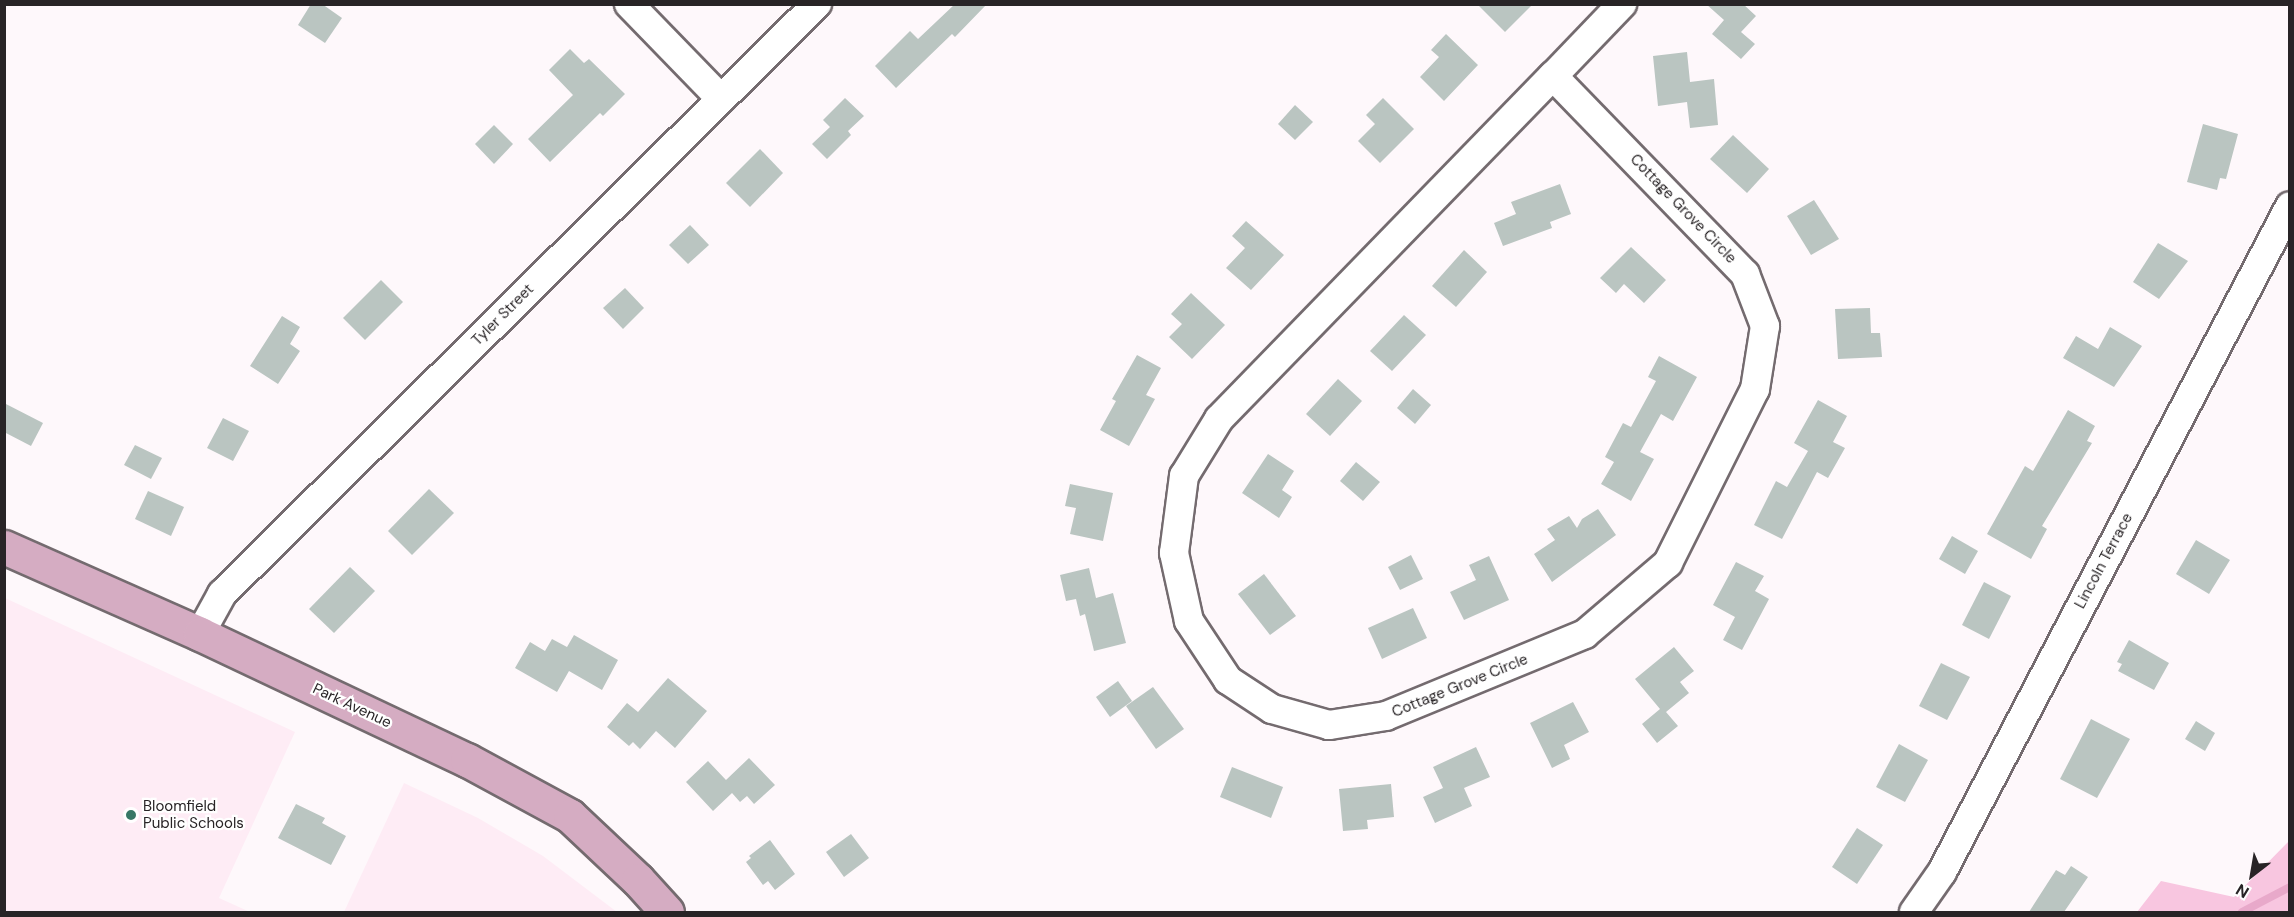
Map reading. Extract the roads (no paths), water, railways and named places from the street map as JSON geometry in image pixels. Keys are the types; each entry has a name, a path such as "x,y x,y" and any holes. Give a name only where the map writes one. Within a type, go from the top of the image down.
{"main road":[{"name":"Park Avenue","path":"4,547 200,634 466,760 570,816 638,880 667,912"}],"street":[{"path":"629,4 721,99"},
{"name":"Tyler Street","path":"200,634 222,594 817,4"},
{"name":"Cottage Grove Circle","path":"1553,76 1745,274 1764,326 1755,389 1668,563 1585,634 1386,716 1329,725 1272,709 1228,680 1189,621 1174,553 1184,476 1219,419 1622,4"},
{"name":"Lincoln Terrace","path":"1914,912 1942,872 2289,206"}],"waterway":[{"path":"2242,912 2290,887"}],"place":[{"name":"Bloomfield Public Schools","path":"131,815"}]}
